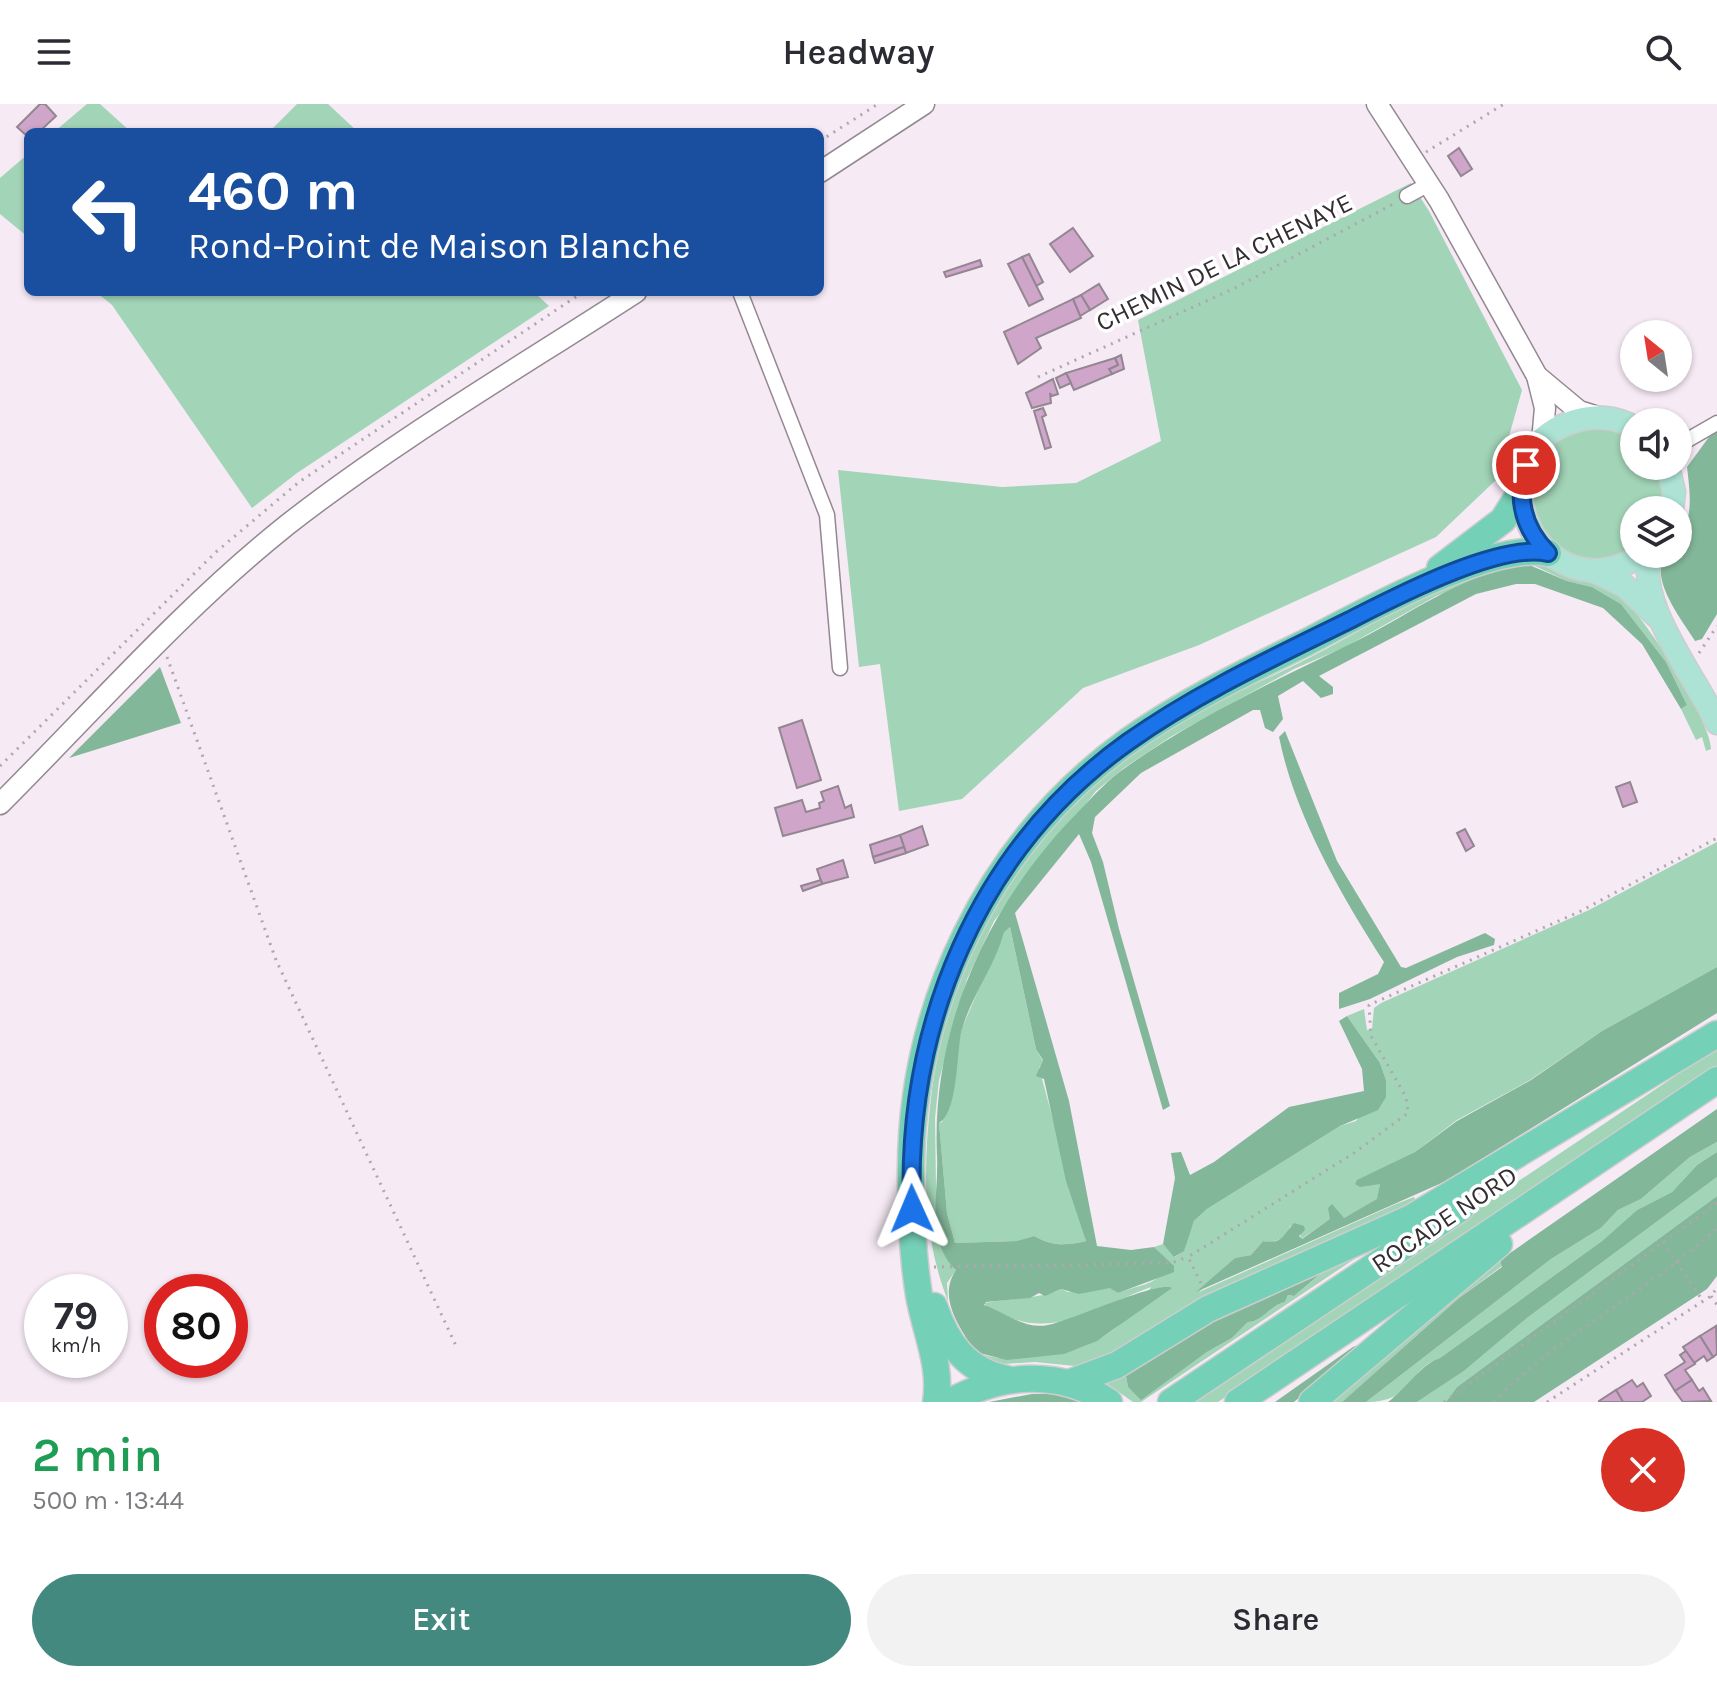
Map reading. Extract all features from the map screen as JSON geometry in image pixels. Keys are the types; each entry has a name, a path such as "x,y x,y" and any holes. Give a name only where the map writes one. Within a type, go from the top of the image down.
{"highway":[{"path":"1401,594 1485,536 1503,520 1520,493"},
{"path":"936,1402 937,1374 919,1295 912,1125 927,1037 967,931 1010,860 1074,787 1145,730 1241,675 1401,594 1510,553 1548,553"},
{"path":"1069,1383 1117,1365 1208,1309 1413,1217 1717,1035"},
{"name":"ROCADE NORD","path":"1171,1402 1717,1035"},
{"name":"ROCADE NORD","path":"1238,1402 1717,1080"},
{"path":"1312,1402 1510,1235 1717,1087"},
{"path":"915,1241 938,1317 958,1353 978,1370 1007,1379"},
{"path":"950,1402 987,1384 1007,1379 1049,1379 1069,1383 1104,1399"}],"main road":[{"path":"1620,423 1598,417 1567,423 1542,441 1526,465 1520,493 1530,532 1548,553 1577,568 1620,567"},
{"path":"1650,568 1648,586 1660,619 1717,723"},
{"path":"1593,570 1625,586 1660,619"}],"street":[{"path":"824,169 924,104"},
{"path":"1377,104 1429,184 1537,376 1545,408 1542,441"},
{"path":"1407,196 1429,184"},
{"path":"0,804 239,566 316,504 630,296"},
{"path":"742,296 827,515 840,668"},
{"path":"1537,376 1579,411 1598,417"},
{"path":"1692,443 1717,423"}],"path":[{"path":"824,138 878,104"},
{"path":"1414,160 1504,104"},
{"name":"CHEMIN DE LA CHENAYE","path":"1038,377 1233,289 1407,196"},
{"path":"1698,655 1717,626"},
{"path":"159,643 173,667 276,960 457,1348"},
{"path":"922,1269 939,1266 1171,1263 1188,1257 1404,1120 1408,1104 1375,1046 1369,1005 1566,918 1717,838"},
{"path":"1444,1402 1717,1203"},
{"path":"1494,1402 1544,1354 1678,1264 1717,1228"},
{"path":"1663,1242 1703,1301"},
{"path":"1188,1257 1201,1283"},
{"path":"1547,1402 1711,1296 1717,1288"},
{"path":"1711,1296 1717,1305"}],"green space":[{"path":"87,104 100,104 127,128 59,128"},
{"path":"297,104 328,104 354,128 273,128"},
{"path":"24,157 24,234 0,214 0,178"},
{"path":"1411,183 1429,211 1522,390 1497,479 1436,537 1199,645 1083,688 962,799 899,811 880,664 859,667 838,470 1002,487 1076,483 1161,441 1138,320"},
{"path":"101,296 538,296 549,306 297,473 252,508 112,305"},
{"path":"1584,428 1607,428 1620,433 1620,480 1660,480 1662,496 1620,496 1620,553 1599,559 1579,556 1562,547 1548,534 1538,518 1533,499 1533,480 1539,462 1551,446"},
{"path":"1717,432 1717,614 1702,639 1695,641 1675,610 1663,586 1661,574 1662,568 1692,568 1692,496 1688,480 1692,480 1692,460 1709,437"},
{"path":"1522,559 1608,589 1631,606 1689,694 1711,749 1706,751 1702,737 1696,740 1681,709 1687,705 1666,662 1621,604 1592,587 1567,581 1535,566 1510,566 1436,596 1345,647 1294,669 1172,736 1124,768 1096,791 994,921 967,979 939,1080 935,1118 936,1187 956,1270 947,1283 948,1301 933,1252 926,1175 931,1098 941,1044 956,991 978,940 1005,893 1037,848 1073,806 1114,769 1175,726 1426,596"},
{"path":"1527,564 1567,581 1592,587 1621,604 1666,662 1687,705 1681,709 1642,644 1603,608 1535,584 1516,584 1476,594 1319,676 1333,687 1333,694 1321,698 1303,681 1278,696 1283,719 1273,732 1265,728 1260,710 1253,710 1141,773 1095,817 1092,833 1103,862 1170,1106 1163,1110 1091,862 1079,834 1015,913 1069,1101 1097,1246 1131,1250 1154,1247 1174,1266 1174,1272 1118,1293 1110,1288 1079,1294 1061,1289 1045,1296 1039,1293 1030,1298 986,1302 984,1305 1039,1326 1060,1322 1150,1290 1172,1288 1097,1341 1064,1354 1007,1360 975,1352 953,1312 949,1291 956,1270 946,1258 937,1231 938,1107 944,1059 956,1013 994,924 1019,883 1048,845 1097,793 1151,750 1234,702 1457,586 1503,569","holes":["1010,927 1036,1049 1043,1060 1036,1076 1044,1079 1066,1181 1086,1241 1059,1244 1034,1236 1017,1241 955,1243 947,1213 939,1123 950,1106 966,1016 1004,932"]},
{"path":"160,667 181,723 69,758"},
{"path":"1285,731 1337,861 1401,967 1406,968 1485,933 1495,939 1494,945 1457,957 1370,999 1339,1009 1339,993 1378,974 1384,962 1336,882 1308,825 1286,767 1279,737"},
{"path":"1717,842 1717,967 1602,1031 1530,1080 1457,1120 1415,1152 1357,1181 1380,1184 1378,1199 1344,1218 1338,1214 1301,1239 1300,1233 1305,1230 1290,1226 1288,1235 1271,1243 1263,1241 1251,1255 1235,1258 1199,1292 1396,1204 1414,1197 1417,1203 1199,1302 1085,1367 1035,1362 1003,1364 991,1362 980,1354 1003,1358 1053,1354 1087,1345 1102,1337 1129,1316 1151,1287 1094,1311 1057,1322 1018,1320 988,1308 984,1303 1061,1289 1068,1292 1110,1287 1118,1293 1151,1282 1160,1276 1163,1256 1154,1247 1163,1244 1175,1257 1183,1251 1194,1221 1207,1209 1340,1126 1356,1121 1386,1080 1380,1063 1347,1016 1364,1009 1367,1030 1372,1029 1374,1008 1381,1003 1589,910"},
{"path":"1010,927 1036,1049 1043,1061 1039,1068 1086,1241 1059,1244 1034,1236 1018,1241 955,1243 947,1213 939,1123 942,1122 962,1028 1004,931"},
{"path":"1717,967 1717,1013 1446,1181 1196,1292 1235,1258 1251,1255 1263,1241 1279,1240 1294,1223 1304,1226 1305,1230 1299,1236 1302,1239 1330,1219 1328,1208 1332,1204 1344,1218 1377,1199 1380,1184 1360,1187 1355,1184 1357,1180 1415,1152 1457,1121 1531,1080 1602,1031"},
{"path":"1347,1016 1380,1063 1386,1080 1386,1097 1378,1110 1340,1126 1207,1209 1194,1221 1184,1251 1174,1257 1163,1244 1175,1178 1171,1153 1181,1152 1190,1175 1214,1162 1289,1107 1364,1091 1362,1069 1339,1021"},
{"path":"1717,1048 1717,1068 1218,1402 1189,1402"},
{"path":"1717,1109 1717,1142 1690,1157 1641,1199 1618,1210 1601,1228 1551,1259 1366,1402 1342,1402 1459,1298 1502,1267 1500,1260"},
{"path":"1717,1142 1717,1152 1697,1165 1672,1192 1637,1210 1602,1241 1429,1363 1394,1397 1366,1402 1551,1259 1601,1228 1618,1210 1641,1199 1690,1157"},
{"path":"1717,1152 1717,1177 1527,1318 1464,1371 1417,1402 1388,1402 1426,1366 1602,1241 1637,1210 1672,1192 1697,1165"},
{"path":"1717,1177 1717,1196 1457,1387 1446,1402 1417,1402 1464,1371 1527,1318"},
{"path":"1717,1196 1717,1276 1707,1289 1534,1402 1446,1402 1457,1387"},
{"path":"1397,1235 1353,1260 1141,1402 1133,1402 1106,1383 1107,1378 1218,1311","holes":["1319,1270 1324,1271 1294,1296 1288,1295 1285,1302 1248,1322 1232,1338 1141,1399 1128,1387 1125,1371 1201,1322"]},
{"path":"1500,1260 1502,1266 1459,1298 1342,1402 1327,1402"},
{"path":"1325,1270 1294,1296 1288,1295 1285,1302 1248,1322 1232,1338 1207,1352 1141,1400 1128,1387 1125,1371 1185,1332"},
{"path":"1361,1344 1294,1402 1275,1402 1353,1347"},
{"path":"1032,1394 1055,1394 1081,1402 989,1402"}],"building":[{"path":"40,104 45,104 56,116 43,128 24,128 24,133 17,127"},
{"path":"1459,148 1472,169 1461,176 1448,156"},
{"path":"1073,228 1093,256 1070,272 1050,244"},
{"path":"1029,254 1043,282 1036,286 1022,257"},
{"path":"1022,257 1043,299 1029,306 1008,264"},
{"path":"980,260 982,266 946,277 944,272"},
{"path":"1099,284 1108,299 1090,310 1081,295"},
{"path":"1081,295 1090,310 1080,316 1073,299"},
{"path":"1073,299 1081,318 1036,338 1041,348 1018,364 1004,332"},
{"path":"1121,355 1124,369 1112,374 1109,369 1118,365 1115,358"},
{"path":"1115,358 1118,365 1109,369 1112,374 1074,390 1066,373"},
{"path":"1066,373 1071,383 1060,388 1056,378"},
{"path":"1053,379 1058,394 1052,396 1050,393 1051,403 1032,408 1026,393"},
{"path":"1043,408 1046,415 1042,417 1051,447 1045,449 1034,411"},
{"path":"802,720 821,780 797,788 779,728"},
{"path":"1630,782 1637,802 1623,807 1616,787"},
{"path":"838,786 845,808 851,805 854,817 783,836 775,808 802,800 806,812 820,808 819,803 824,801 821,792"},
{"path":"922,826 928,845 906,853 900,835"},
{"path":"1465,829 1474,846 1466,851 1457,833"},
{"path":"900,835 904,847 873,857 870,845"},
{"path":"904,847 906,853 875,863 873,857"},
{"path":"843,860 848,877 822,884 817,869"},
{"path":"821,880 822,884 803,891 801,886"},
{"path":"1716,1326 1717,1354 1713,1357 1700,1336"},
{"path":"1700,1336 1713,1357 1707,1361 1704,1356 1694,1363 1683,1347"},
{"path":"1686,1351 1695,1364 1685,1370 1692,1380 1675,1391 1665,1375 1685,1362 1680,1355"},
{"path":"1632,1380 1637,1387 1643,1383 1651,1396 1642,1402 1623,1402 1616,1390"},
{"path":"1692,1380 1699,1391 1703,1388 1711,1401 1683,1402 1675,1391"},
{"path":"1616,1390 1623,1402 1599,1402 1599,1401"}],"route":[{"path":"912,1209 911,1152 915,1097 935,1009 967,931 994,882 1027,838 1091,772 1171,713 1401,594 1510,553 1536,550 1548,553 1530,532 1521,507 1520,493 1526,465"}]}
